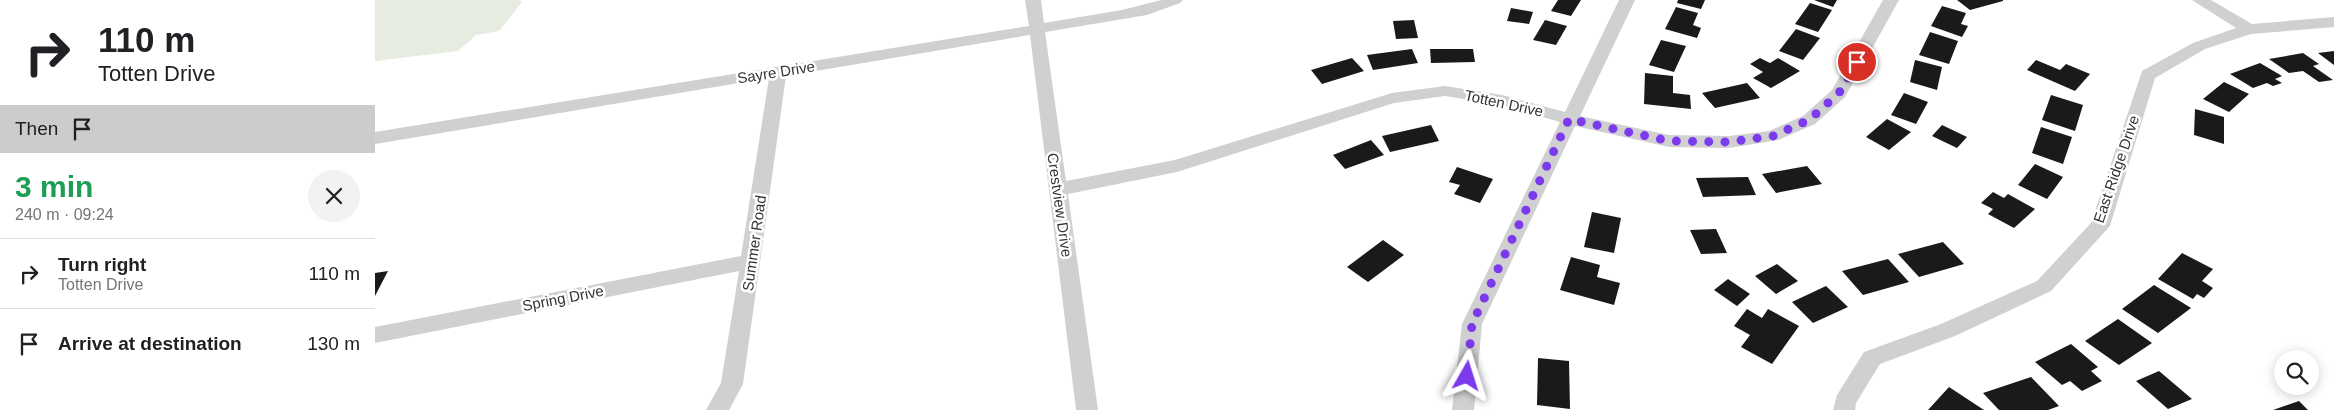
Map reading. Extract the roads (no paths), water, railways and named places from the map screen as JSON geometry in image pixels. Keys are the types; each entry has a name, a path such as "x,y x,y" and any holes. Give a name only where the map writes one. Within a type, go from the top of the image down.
{"street":[{"name":"Crestview Drive","path":"1033,0 1087,410"},
{"name":"Sayre Drive","path":"375,138 1037,30 1147,10 1175,0"},
{"path":"1463,410 1472,324 1627,0"},
{"name":"Totten Drive","path":"1058,189 1177,166 1391,98 1445,91 1502,100 1569,119 1669,141 1729,142 1773,136 1809,120 1839,93 1891,0"},
{"path":"2200,0 2249,29"},
{"name":"East Ridge Drive","path":"1844,410 1845,402 1871,358 1948,330 2044,286 2100,226 2147,75 2199,46 2249,29 2334,22"},
{"name":"Summer Road","path":"717,410 732,384 777,72"},
{"name":"Spring Drive","path":"375,335 751,261"}]}
